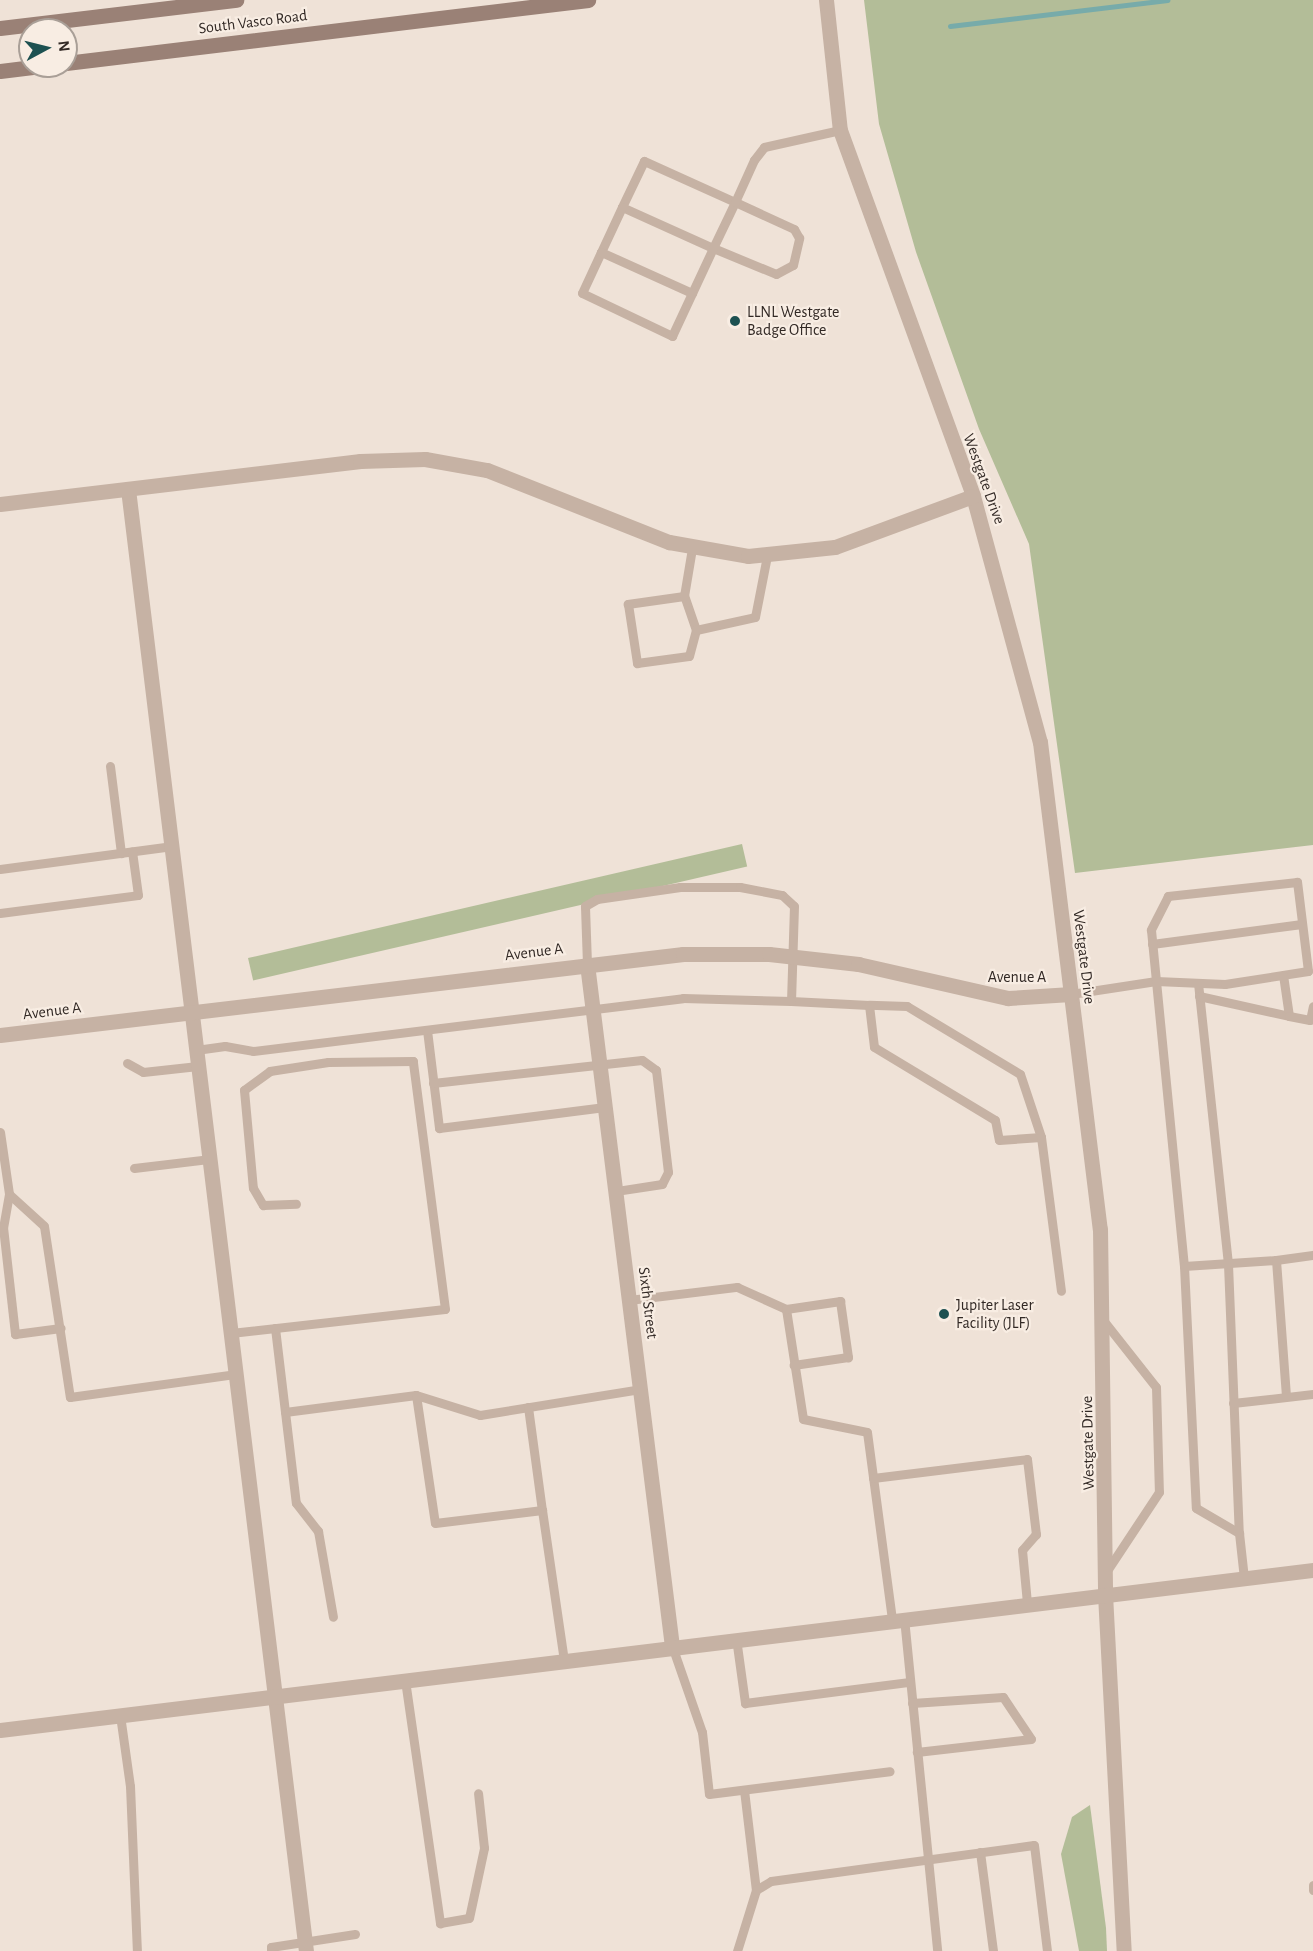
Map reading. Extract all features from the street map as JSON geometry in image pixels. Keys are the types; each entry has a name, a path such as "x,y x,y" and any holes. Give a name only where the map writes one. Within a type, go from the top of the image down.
{"main road":[{"name":"South Vasco Road","path":"0,28 236,0"},
{"name":"South Vasco Road","path":"78,62 588,0"},
{"path":"0,71 18,69"}],"street":[{"name":"Westgate Drive","path":"826,0 840,130 974,496 1040,742 1100,1229 1108,1569 1105,1594 1124,1951"},
{"path":"0,504 360,461 425,459 488,470 692,548 767,555 835,547 974,496"},
{"path":"128,489 305,1946"},
{"name":"Avenue A","path":"0,1035 683,954 791,957 929,978 979,995 1071,994"},
{"name":"Sixth Street","path":"587,964 672,1646"},
{"path":"0,1730 736,1638 1313,1570"}],"lane":[{"path":"622,207 713,248 776,274 798,257 794,229 735,202 644,161 622,207 582,293 672,336 713,248 735,202 764,147 840,130"},
{"path":"601,252 692,293"},
{"path":"684,596 628,604 637,663 689,656 696,630 684,596 692,548"},
{"path":"696,630 755,617 767,555"},
{"path":"110,766 122,853"},
{"path":"0,869 172,846"},
{"path":"0,913 138,895 132,852"},
{"path":"1071,994 1156,981 1198,983 1284,975 1310,970 1297,882 1168,896 1151,930 1152,944 1156,981 1184,1266 1196,1508 1239,1533"},
{"path":"587,964 585,906 597,899 680,887 740,887 782,895 794,906 791,1001"},
{"path":"1152,944 1302,924"},
{"path":"1284,975 1289,1016"},
{"path":"1198,983 1228,1264 1239,1533 1244,1578"},
{"path":"1199,996 1310,1020 1313,1006"},
{"path":"196,1050 225,1046 253,1051 683,998 907,1006 1020,1074 1041,1137 1061,1291"},
{"path":"869,1005 874,1047 994,1120 999,1140 1041,1137"},
{"path":"427,1030 439,1128 605,1107"},
{"path":"433,1083 642,1060 656,1070 668,1172 662,1184 616,1191"},
{"path":"231,1333 445,1309 413,1061 328,1062 270,1071 244,1090 253,1188 263,1205 296,1204"},
{"path":"127,1064 143,1072 198,1066"},
{"path":"0,1132 9,1194 3,1227 15,1334 61,1328"},
{"path":"134,1168 210,1159"},
{"path":"9,1194 45,1226 70,1397 236,1374"},
{"path":"1184,1266 1276,1260 1313,1255"},
{"path":"1276,1260 1286,1397"},
{"path":"629,1300 737,1287 786,1310 840,1301 848,1357 794,1365"},
{"path":"786,1310 803,1419 867,1432 873,1478 910,1682 926,1861 937,1951"},
{"path":"1103,1320 1156,1387 1159,1492 1108,1569"},
{"path":"275,1328 296,1503 318,1531 333,1617"},
{"path":"285,1412 416,1395 480,1415 640,1389"},
{"path":"1233,1402 1313,1394"},
{"path":"416,1395 435,1523 542,1510"},
{"path":"528,1407 564,1660"},
{"path":"873,1478 1027,1459 1036,1534 1022,1550 1028,1603"},
{"path":"736,1638 745,1703 910,1682"},
{"path":"672,1646 702,1732 709,1794 890,1771"},
{"path":"405,1680 440,1923 469,1918 484,1848 478,1793"},
{"path":"912,1703 1003,1697 1031,1739 917,1752"},
{"path":"120,1715 130,1786 137,1951"},
{"path":"737,1951 756,1890 744,1790"},
{"path":"756,1890 771,1881 1034,1845 1047,1951"},
{"path":"980,1852 993,1951"},
{"path":"1313,1885 1313,1890"},
{"path":"271,1951 305,1946 355,1934"}],"green space":[{"path":"864,0 1313,0 1313,845 1075,873 1029,544 979,429 916,252 879,124"},
{"path":"742,844 747,866 253,980 248,958"},
{"path":"1090,1805 1107,1951 1079,1951 1061,1854 1072,1817"}],"waterway":[{"path":"950,26 1167,0"}],"place":[{"name":"LLNL Westgate Badge Office","path":"735,321"},
{"name":"Jupiter Laser Facility (JLF)","path":"944,1314"}]}
